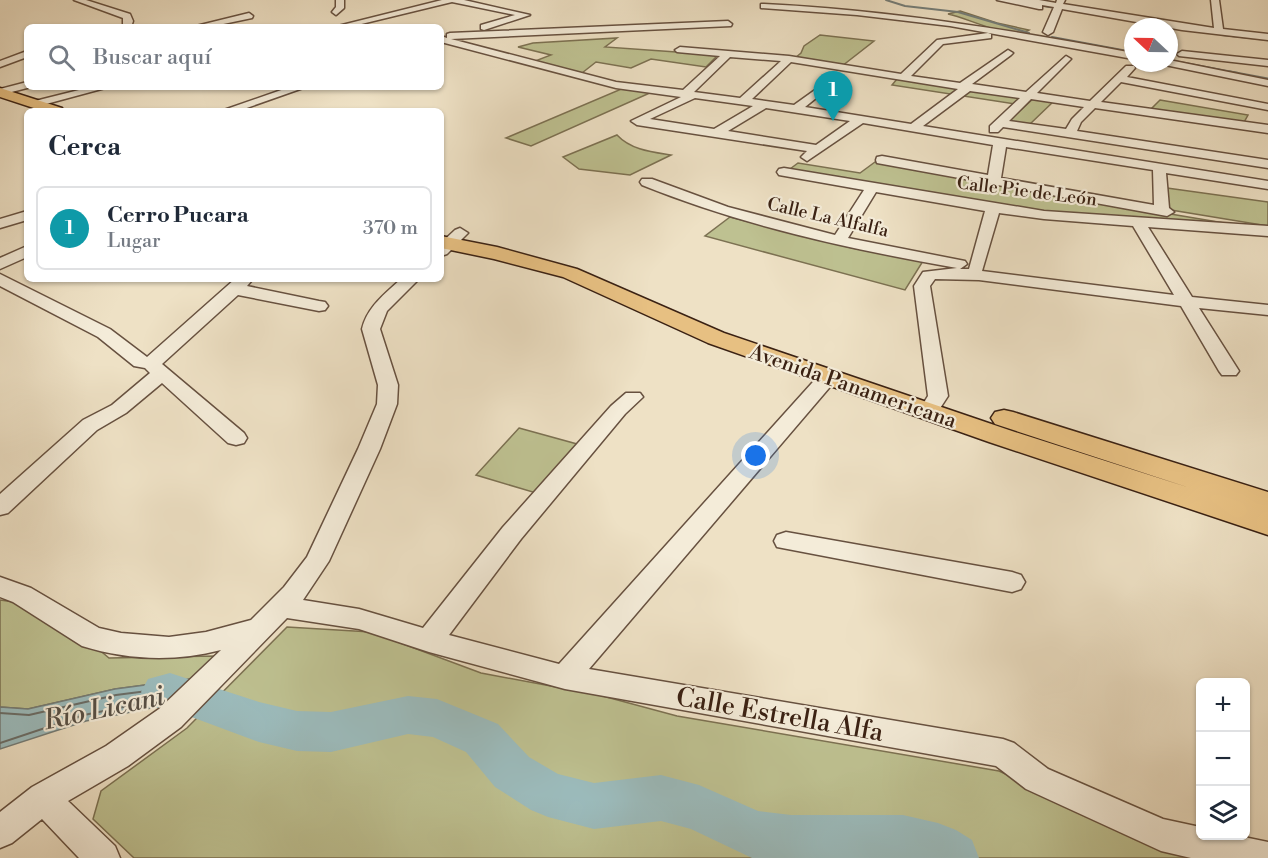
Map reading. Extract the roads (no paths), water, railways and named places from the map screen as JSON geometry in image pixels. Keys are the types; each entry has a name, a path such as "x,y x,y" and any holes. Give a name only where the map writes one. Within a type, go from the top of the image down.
{"main road":[{"path":"0,92 32,107"},
{"path":"0,102 32,107"},
{"name":"Avenida Panamericana","path":"446,240 570,273 716,338 828,377 933,404"},
{"name":"Avenida Panamericana","path":"446,240 562,257 749,335 933,404 1268,524"},
{"name":"Avenida Panamericana","path":"1003,428 1268,503"}],"street":[{"path":"78,0 127,16 128,24"},
{"path":"336,12 340,8 340,0"},
{"path":"351,24 452,0 526,15 444,38"},
{"path":"1001,0 1137,15 1219,32 1268,37"},
{"path":"1025,0 1124,21"},
{"path":"1215,0 1219,32"},
{"path":"408,2 426,6"},
{"path":"764,6 914,16 1032,36 1124,60"},
{"path":"1048,32 1059,6"},
{"path":"210,24 249,16"},
{"path":"459,34 542,33 728,24"},
{"path":"1178,31 1268,46"},
{"path":"903,78 934,49 936,44 982,36 1032,36 1048,32 1124,46"},
{"path":"444,40 616,85 764,104 1268,185"},
{"path":"680,50 789,59 903,78 1268,129"},
{"path":"729,53 689,95 637,121 818,149"},
{"path":"913,128 1008,53"},
{"path":"0,64 24,55"},
{"path":"1178,56 1268,63"},
{"path":"1178,57 1267,77"},
{"path":"742,102 789,59"},
{"path":"983,139 1066,59"},
{"path":"1178,65 1223,74 1267,77"},
{"path":"1070,133 1076,121 1126,72"},
{"path":"1215,83 1223,74"},
{"path":"1121,79 1268,107"},
{"path":"0,92 24,86"},
{"path":"796,110 822,88"},
{"path":"32,107 93,90"},
{"path":"236,108 292,90"},
{"path":"715,134 764,104"},
{"path":"805,158 861,120"},
{"path":"1000,123 1268,164"},
{"path":"994,180 999,142"},
{"path":"882,160 1268,230"},
{"path":"1159,168 1162,211"},
{"name":"Calle Pie de León","path":"784,171 872,189 993,208 1138,222 1268,230"},
{"name":"Calle La Alfalfa","path":"647,182 732,213 840,241 976,267 999,275 1000,279"},
{"path":"840,241 872,189"},
{"path":"976,267 993,208"},
{"path":"0,225 24,216"},
{"path":"1138,222 1229,370"},
{"path":"0,225 24,225"},
{"path":"0,264 24,252"},
{"name":"Calle La Alfalfa","path":"933,404 922,286 929,275 951,274 1000,279 1188,303 1268,310"},
{"path":"0,279 104,333 141,362 157,369 236,438"},
{"path":"0,832 43,798 117,756 170,718 260,629 317,561 369,449 387,404 388,385 371,329 372,321 376,314 408,282"},
{"path":"0,507 90,424 119,409 239,284 319,306"},
{"path":"565,677 828,377"},
{"path":"429,641 512,532 618,410 633,397"},
{"path":"786,541 1012,582"},
{"path":"0,587 22,595 92,638 121,644 169,648 207,643 260,629"},
{"name":"Calle Estrella Alfa","path":"280,607 359,619 429,641 565,677 1003,753 1037,779 1161,835 1265,858"},
{"path":"43,798 103,858"}],"water":[{"name":"Río Licani","path":"198,678 171,704 86,721 0,749 0,707 28,709 115,689"}],"waterway":[{"path":"886,0 905,6 958,12 1029,33"},
{"path":"1038,5 1061,9"},
{"path":"1222,35 1268,40"},
{"path":"1052,37 1124,50"},
{"path":"1178,62 1238,73"},
{"path":"1230,72 1268,79"},
{"name":"Río Licani","path":"163,692 170,691 259,722 297,731 331,732 408,715 437,718 482,738 512,772 548,794 594,806 661,798 699,808 755,835 791,839 903,839 938,848 954,858"}],"place":[{"name":"Cerro Pucara","path":"833,121"}]}
